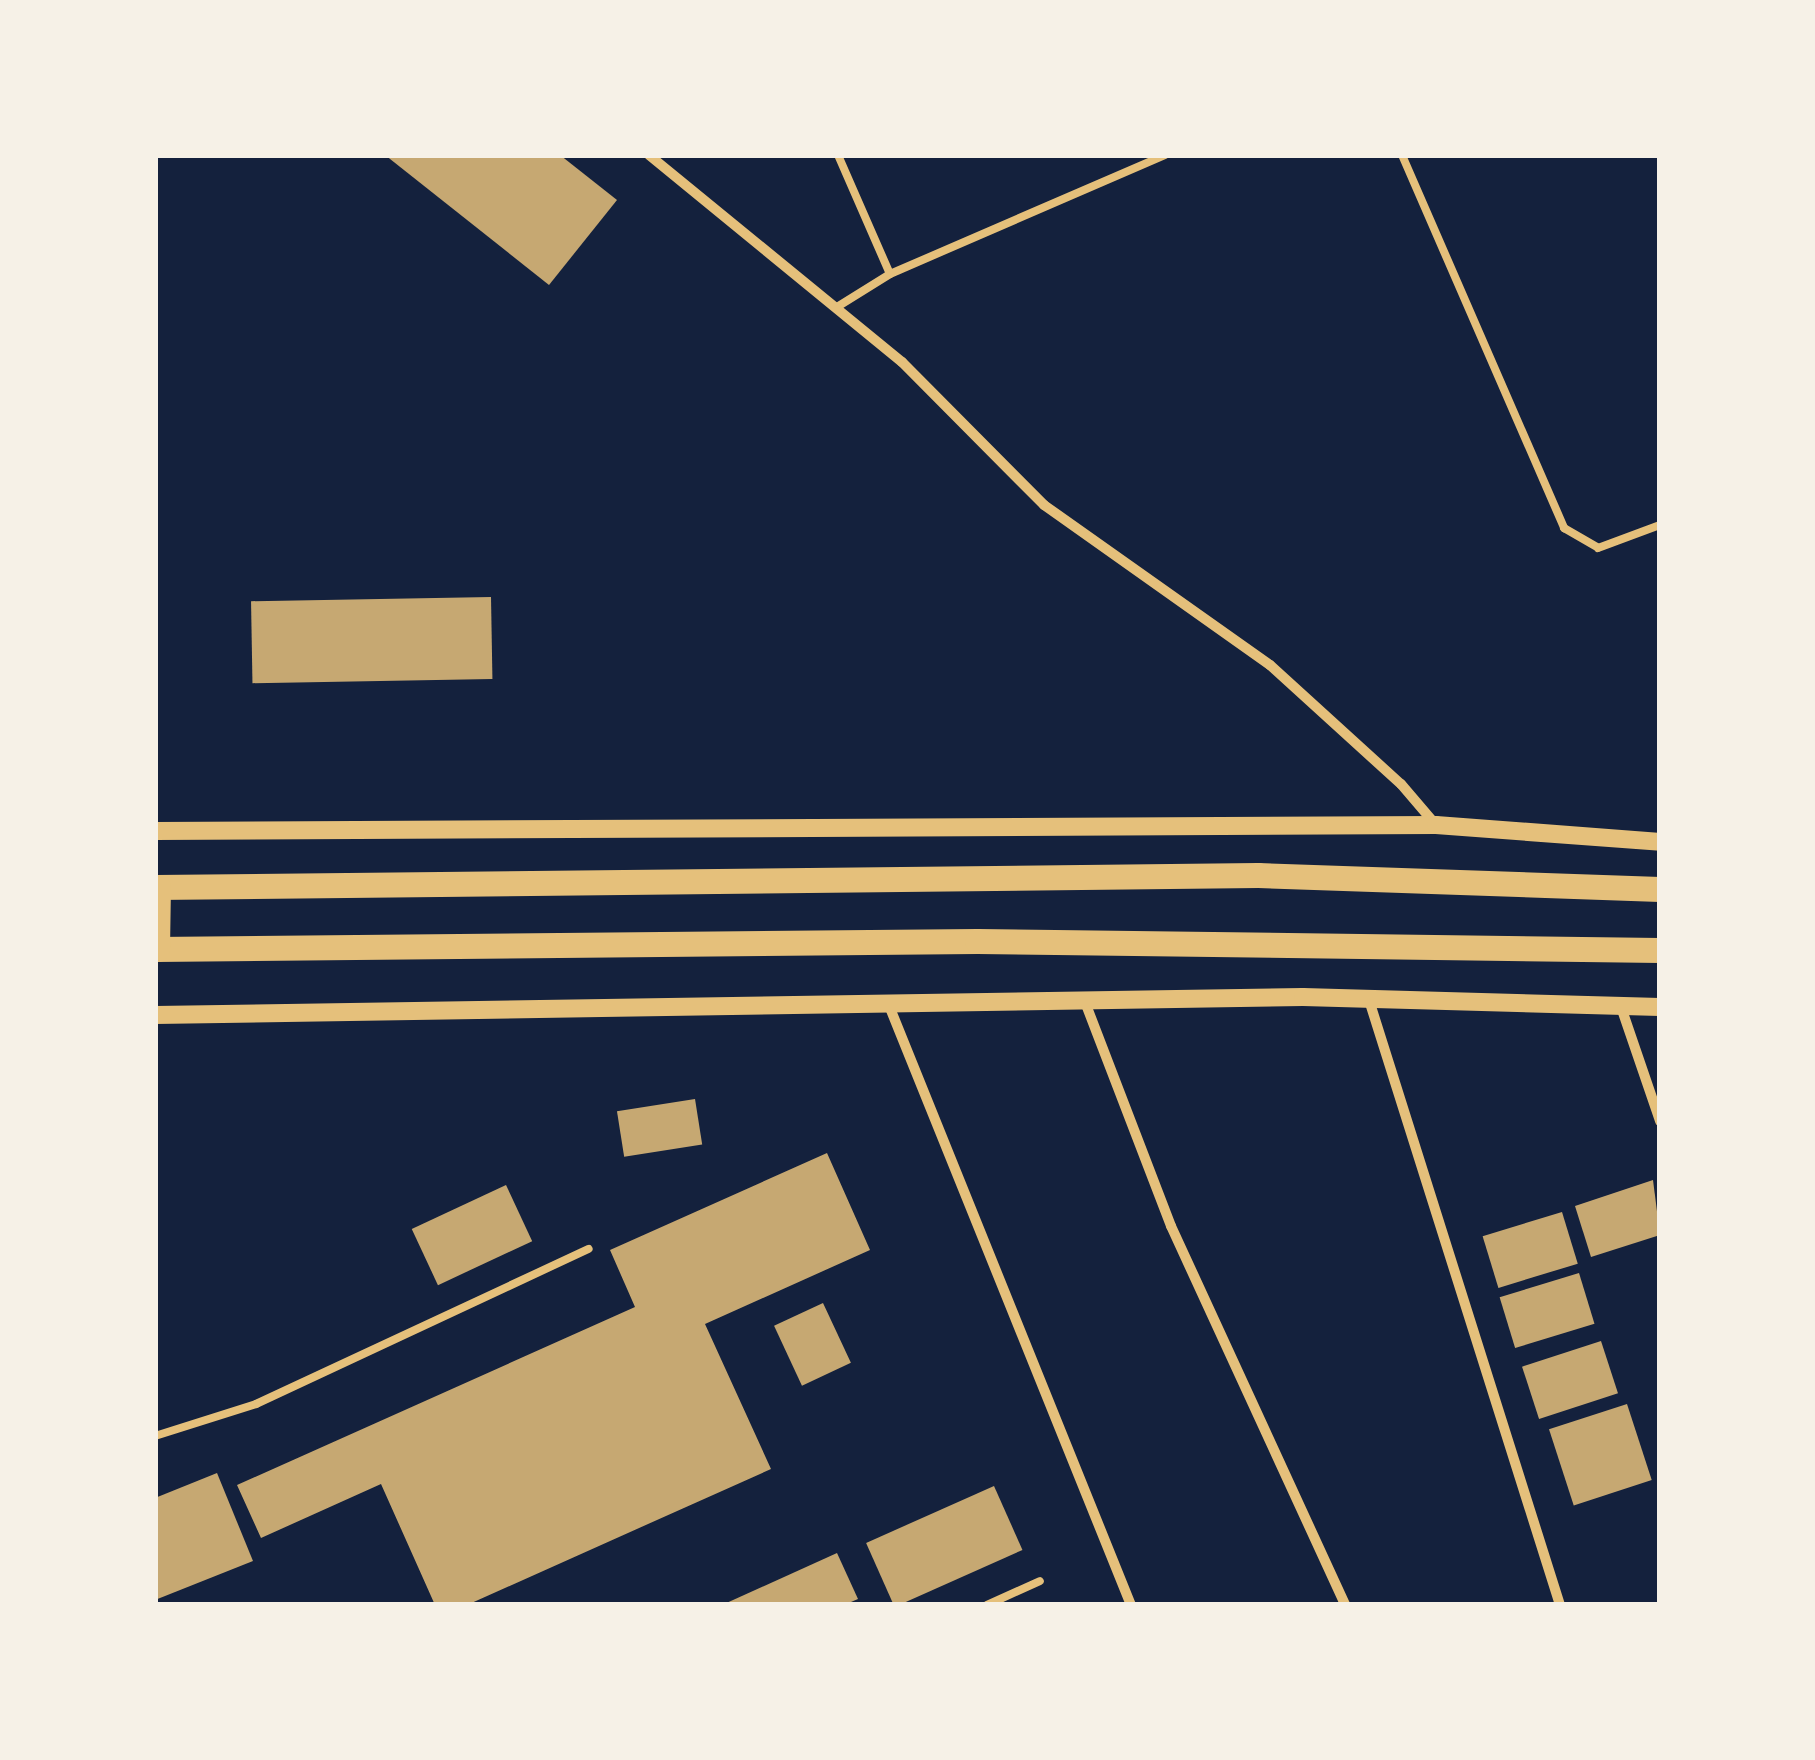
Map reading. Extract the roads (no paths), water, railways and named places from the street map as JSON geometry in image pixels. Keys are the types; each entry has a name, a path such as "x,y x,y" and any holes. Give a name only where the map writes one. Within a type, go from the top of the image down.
{"main road":[{"path":"1660,889 1258,875 156,888 156,950 996,941 1660,950"}],"street":[{"path":"649,155 902,362 1044,505 1270,665 1401,784 1436,825"},
{"path":"155,831 1436,825 1660,842"},
{"path":"1369,1000 1560,1605"},
{"path":"155,1015 888,1002 1369,1000 1660,1007"},
{"path":"888,1002 1131,1605"},
{"path":"1085,1002 1170,1226 1344,1605"},
{"path":"1620,1004 1660,1121"}],"lane":[{"path":"838,155 890,274"},
{"path":"837,307 890,274 1165,155"},
{"path":"1402,155 1564,528 1598,548 1660,524"},
{"path":"155,1436 293,1388 589,1249"},
{"path":"987,1605 1040,1581"}]}
